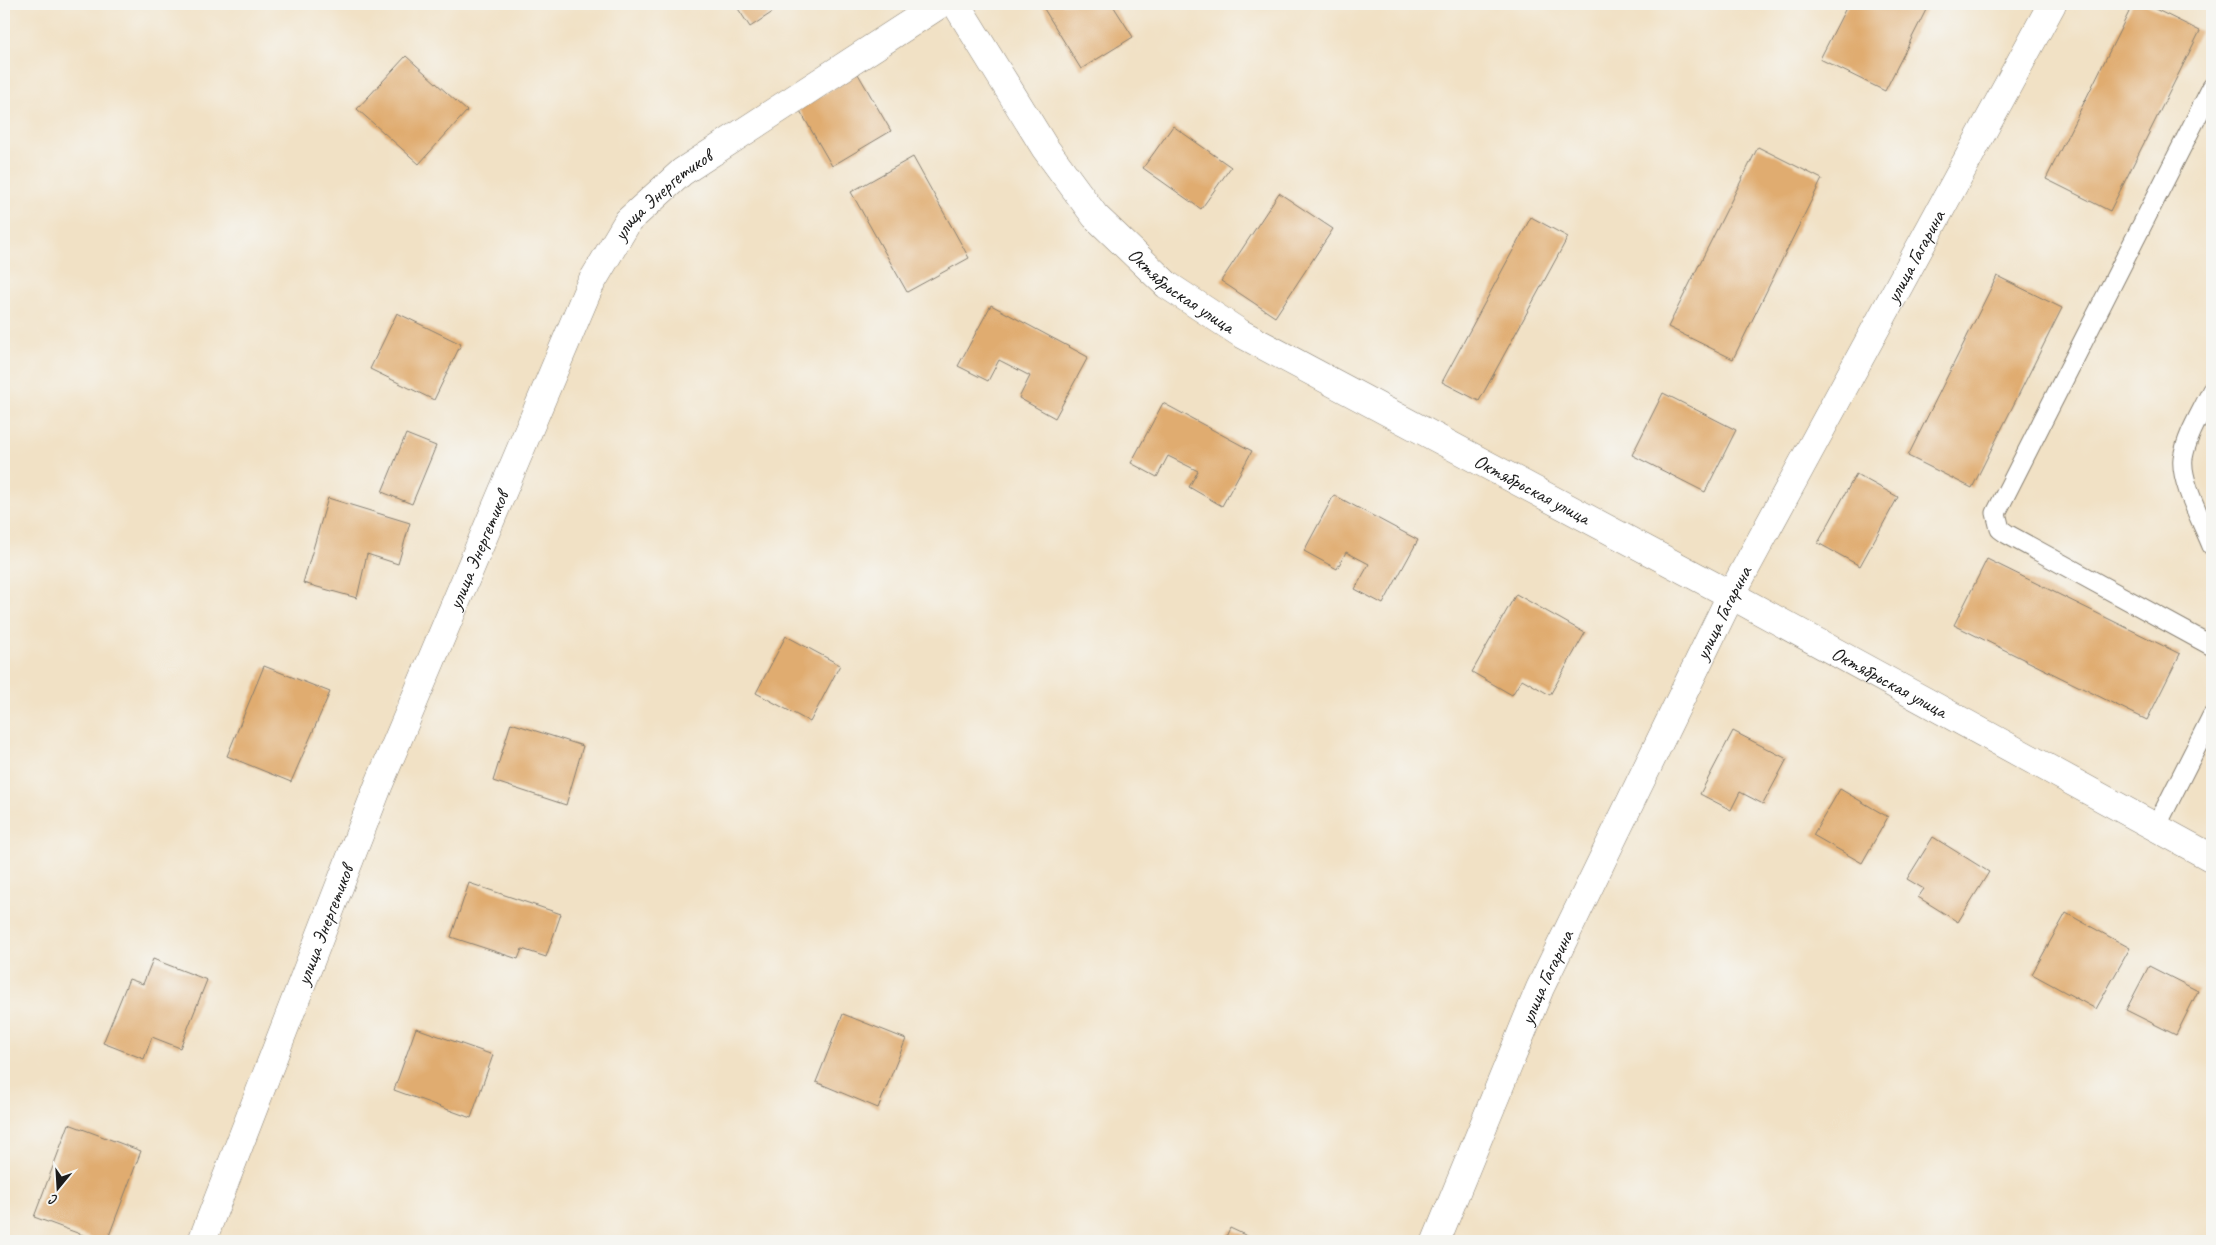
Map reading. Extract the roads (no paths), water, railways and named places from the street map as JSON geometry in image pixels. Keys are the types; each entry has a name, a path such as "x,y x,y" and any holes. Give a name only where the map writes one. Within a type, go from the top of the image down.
{"street":[{"name":"улица Энергетиков","path":"202,1241 379,784 590,286 628,221 682,172 940,4"},
{"name":"Октябрьская улица","path":"956,4 1045,148 1095,216 1167,285 1240,333 1732,595 2212,858"},
{"name":"улица Гагарина","path":"1436,1241 1540,988 1732,595 2052,4"}],"lane":[{"path":"2212,87 1996,514 2000,529 2007,534 2212,646"},
{"path":"2212,390 2190,436 2183,460 2186,482 2212,546"},
{"path":"2156,827 2212,716"}]}
